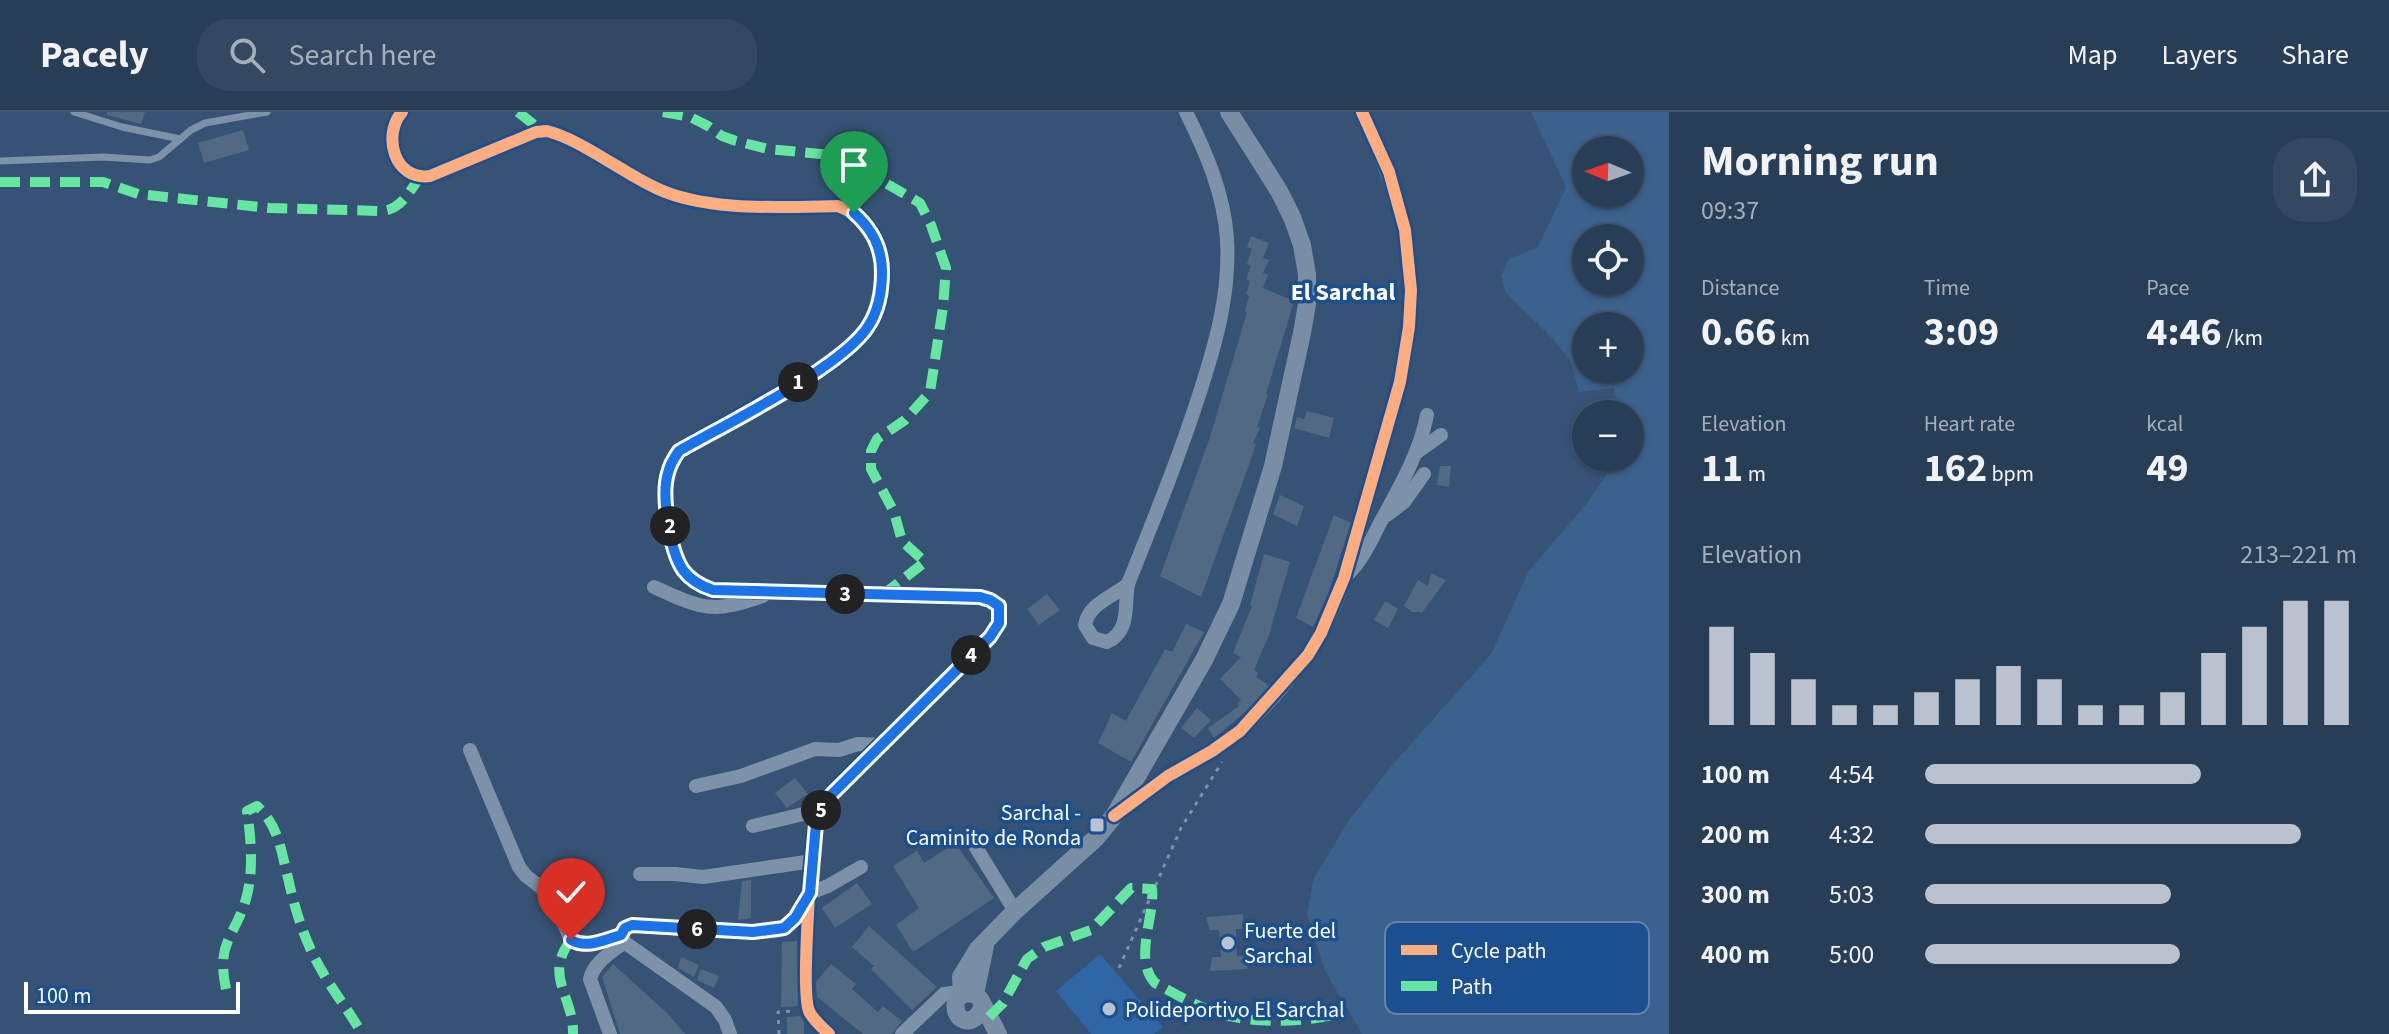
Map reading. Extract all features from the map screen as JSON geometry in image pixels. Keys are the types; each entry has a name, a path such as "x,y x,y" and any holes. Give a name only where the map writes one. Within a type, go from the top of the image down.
{"main road":[{"path":"996,1034 969,1009 987,940 1096,838 1114,816 1211,647 1231,604 1273,466 1302,333 1307,304 1307,274 1302,245 1292,217 1229,112"}],"street":[{"path":"402,112 397,118 394,133 398,164 407,174 430,176 536,132 547,131 671,194 731,204 838,206 865,222 879,247 882,264 879,304 869,327 821,368 679,451 668,471 666,495 676,558 685,573 698,584 713,590 980,597 999,606 999,623 990,637 837,787 820,810 810,893 806,1001 808,1010 829,1034"},
{"path":"1128,584 1187,433 1224,307 1228,272 1222,202 1212,168 1186,112"},
{"path":"1114,816 1168,776 1240,731 1308,655 1321,633 1344,578 1400,382 1409,327 1411,290 1405,230 1393,187 1362,112"},
{"path":"1344,578 1360,561 1417,452 1427,415"},
{"path":"1417,452 1441,435"},
{"path":"1383,518 1404,502 1424,474"},
{"path":"654,587 707,608 736,606 775,592"},
{"path":"696,786 741,776 815,749 839,750 858,744 883,745"},
{"path":"470,750 519,867 551,895 571,940 584,945 622,938 716,1007 730,1034"},
{"path":"753,826 820,810"},
{"path":"969,836 1015,911"},
{"path":"640,874 703,877 813,861"},
{"path":"784,928 795,918 810,893 837,882 861,867"},
{"path":"610,1034 590,979 592,970 622,938 625,928 632,925 753,932 784,928 803,930 808,938"},
{"path":"902,1034 944,994 952,993 969,1009"}],"lane":[{"path":"74,112 122,127 180,139"},
{"path":"0,161 103,157 150,160 159,157 191,130 205,123 267,112"}],"path":[{"path":"1119,968 1181,828 1222,761"},
{"path":"779,1034 778,1012 808,1010"}],"shaded area":[{"path":"1531,112 1669,112 1669,1034 1362,1034 1325,971 1307,915 1313,880 1349,820 1393,764 1491,654 1528,572 1586,504 1608,472 1644,472 1644,400 1617,400 1614,388 1579,392 1577,384 1644,384 1644,312 1572,312 1572,366 1552,338 1506,293 1501,276 1508,260 1538,247 1566,187"},
{"name":"Polideportivo El Sarchal","path":"1100,954 1163,1027 1154,1034 1091,1034 1056,991"}],"building":[{"path":"107,112 145,112 141,124 107,115"},
{"path":"243,130 249,150 204,163 198,143"},
{"path":"1251,236 1269,243 1263,258 1269,260 1263,273 1268,275 1263,288 1294,301 1257,427 1260,428 1253,443 1256,444 1201,597 1160,576 1210,437 1247,312 1249,296 1246,294 1250,281 1246,279 1251,266 1247,264 1252,249 1247,247"},
{"path":"1307,411 1334,418 1329,438 1294,428 1297,417 1304,419"},
{"path":"1440,466 1451,466 1449,487 1437,485"},
{"path":"1280,495 1304,506 1297,526 1273,514"},
{"path":"1334,515 1351,523 1328,594 1313,627 1296,618"},
{"path":"1264,554 1290,562 1269,635 1254,670 1258,673 1256,677 1270,686 1214,738 1208,728 1239,706 1237,704 1241,700 1220,679 1241,657 1233,653 1252,606"},
{"path":"1431,573 1446,580 1421,614 1412,612 1404,606 1418,580 1428,586"},
{"path":"1047,594 1060,610 1039,625 1027,609"},
{"path":"1385,601 1398,609 1388,628 1374,620"},
{"path":"1186,624 1204,632 1131,762 1098,743 1112,713 1126,721 1165,649 1172,652"},
{"path":"1197,708 1211,720 1194,738 1181,728"},
{"path":"795,778 808,794 787,808 775,793"},
{"path":"955,843 994,898 913,952 896,925 919,908 893,866 917,851 924,863"},
{"path":"751,880 751,918 738,920 742,881"},
{"path":"857,883 872,904 835,928 822,908"},
{"name":"Fuerte del Sarchal","path":"1243,914 1244,929 1236,929 1237,956 1247,956 1247,969 1210,971 1212,957 1221,957 1219,930 1210,930 1206,917"},
{"path":"869,926 937,987 912,1010 871,969 874,966 852,947"},
{"path":"797,941 798,1006 781,1007 782,942"},
{"path":"681,957 699,965 694,977 678,968"},
{"path":"613,964 668,1014 685,1034 620,1034 602,977"},
{"path":"831,964 856,984 852,989 878,1012 883,1006 902,1021 892,1034 863,1034 817,997 816,982"},
{"path":"701,969 719,976 714,988 697,980"},
{"path":"800,1016 804,1022 804,1034 787,1034 787,1017"}],"marked path":[{"path":"518,112 541,130"},
{"path":"663,112 690,117 736,141 768,149 831,155 850,168 863,170 920,203 931,225 946,268 930,392 905,420 877,439 871,451 871,469 894,512 902,541 925,562 884,594"},
{"path":"0,182 103,182 138,194 269,208 381,211 399,204 420,177"},
{"path":"226,989 223,973 225,950 246,899 250,877 251,843 247,811 257,806 278,839 297,914 310,949 362,1034"},
{"path":"989,1017 1003,1003 1027,959 1044,947 1091,930 1131,888 1152,889 1145,950 1149,973 1155,983 1209,1010 1231,1017 1294,1020 1340,1013"},
{"path":"571,940 563,953 560,976 573,1034"}],"cycle path":[{"path":"402,112 393,132 395,154 400,164 418,176 430,176 536,132 547,131 573,141 643,182 676,196 721,205 838,206 862,221 877,242 883,269 881,295 877,311 861,337 826,366 679,451 668,471 665,488 668,526 678,562 696,583 713,590 980,597 999,606 999,623 990,637 837,787 819,814 809,890 806,978 809,1011 829,1034"},
{"path":"1114,816 1168,776 1240,731 1308,655 1321,633 1344,578 1400,382 1409,327 1411,290 1405,230 1389,172 1362,112"}],"place":[{"name":"Sarchal - Caminito de Ronda","path":"1097,825"},
{"name":"Fuerte del Sarchal","path":"1228,943"},
{"name":"Polideportivo El Sarchal","path":"1109,1009"}],"district":[{"name":"El Sarchal","path":"1343,292"}],"route":[{"path":"571,940 577,944 591,944 621,935 625,928 632,925 753,932 784,928 795,918 810,893 816,824 828,798 990,637 999,623 999,606 980,597 713,590 698,584 685,573 676,558 666,483 672,460 679,451 821,368 869,327 879,304 882,264 873,234 854,213"}]}
